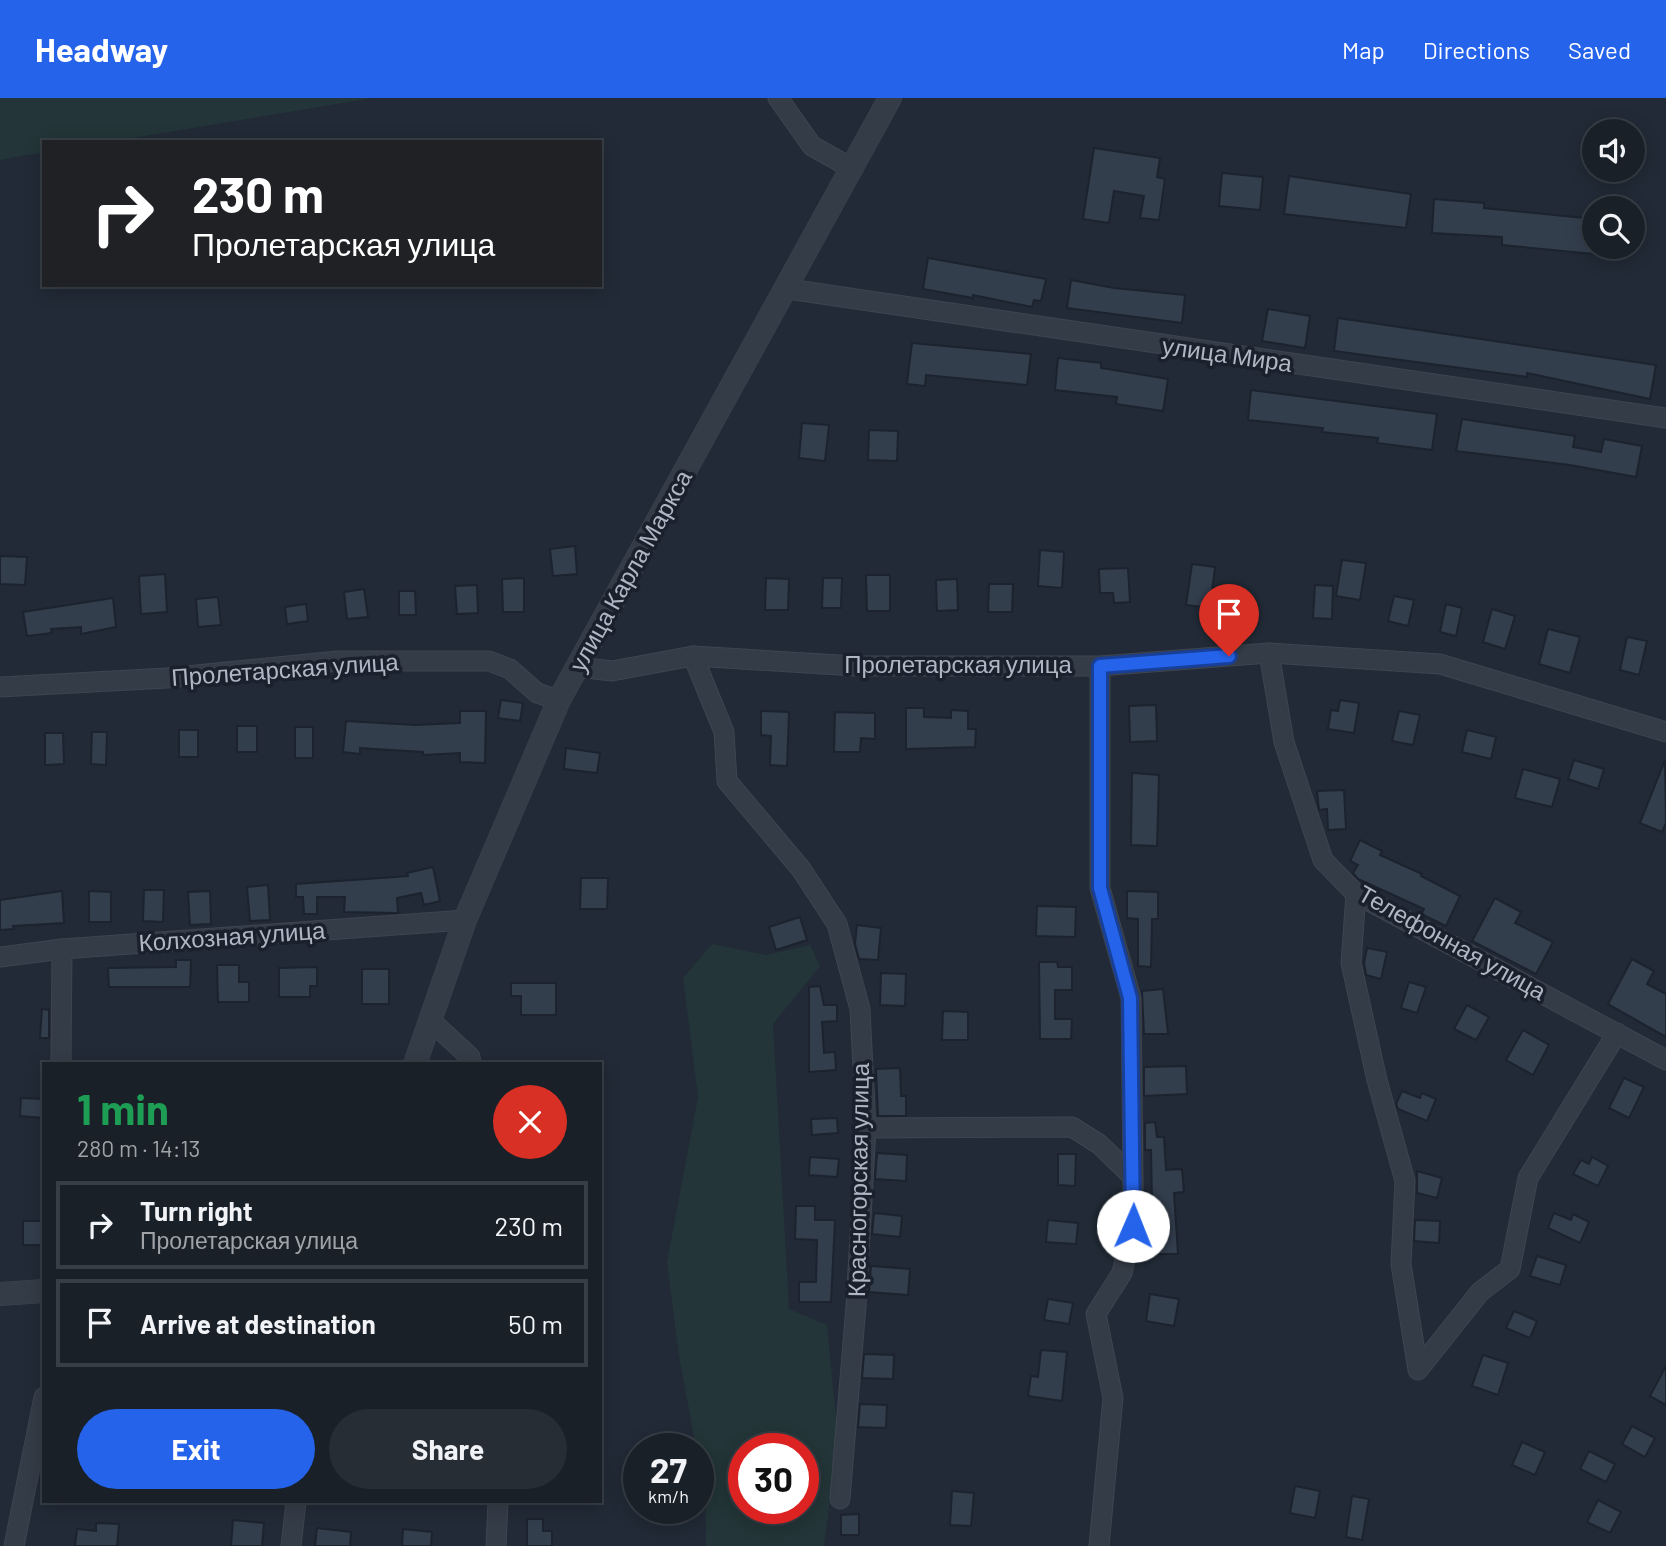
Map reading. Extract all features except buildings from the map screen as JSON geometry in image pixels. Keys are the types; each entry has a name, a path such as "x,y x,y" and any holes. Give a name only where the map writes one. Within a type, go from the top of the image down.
{"street":[{"path":"778,98 811,146 853,169"},
{"name":"улица Карла Маркса","path":"416,1062 465,920 559,700 788,289 890,98"},
{"name":"улица Мира","path":"788,289 1666,418"},
{"name":"Пролетарская улица","path":"578,667 612,671 693,656 855,666 1100,666 1269,653 1440,664 1666,732"},
{"name":"Телефонная улица","path":"1269,653 1284,742 1323,860 1356,894 1666,1060"},
{"name":"Красногорская улица","path":"693,656 724,732 727,781 801,869 837,923 860,1009 866,1128 856,1306 840,1499"},
{"name":"Пролетарская улица","path":"0,687 167,678 338,661 489,662 510,669 537,693 559,700"},
{"path":"1099,1546 1113,1398 1096,1314 1122,1273 1133,1226 1130,998 1100,888 1100,666"},
{"path":"1356,894 1352,963 1377,1080 1405,1181 1401,1265 1418,1370 1480,1292 1510,1269 1528,1178 1617,1033"},
{"name":"Колхозная улица","path":"0,957 62,949 465,920"},
{"path":"61,1062 62,949"},
{"path":"430,1020 470,1057 471,1062"},
{"path":"866,1128 1072,1127 1099,1144 1133,1177"},
{"path":"0,1294 42,1292"},
{"path":"14,1546 42,1406"},
{"path":"291,1546 296,1503"},
{"path":"496,1546 498,1503"}],"shaded area":[{"path":"0,98 373,98 120,140 42,140 42,152 0,160"},
{"path":"712,944 766,955 810,945 820,966 773,1024 789,1309 827,1325 838,1438 824,1546 706,1546 706,1524 714,1524 714,1433 693,1433 679,1356 667,1262 698,1097 683,978"}],"route":[{"path":"1133,1226 1130,998 1100,888 1100,666 1229,656"}]}
